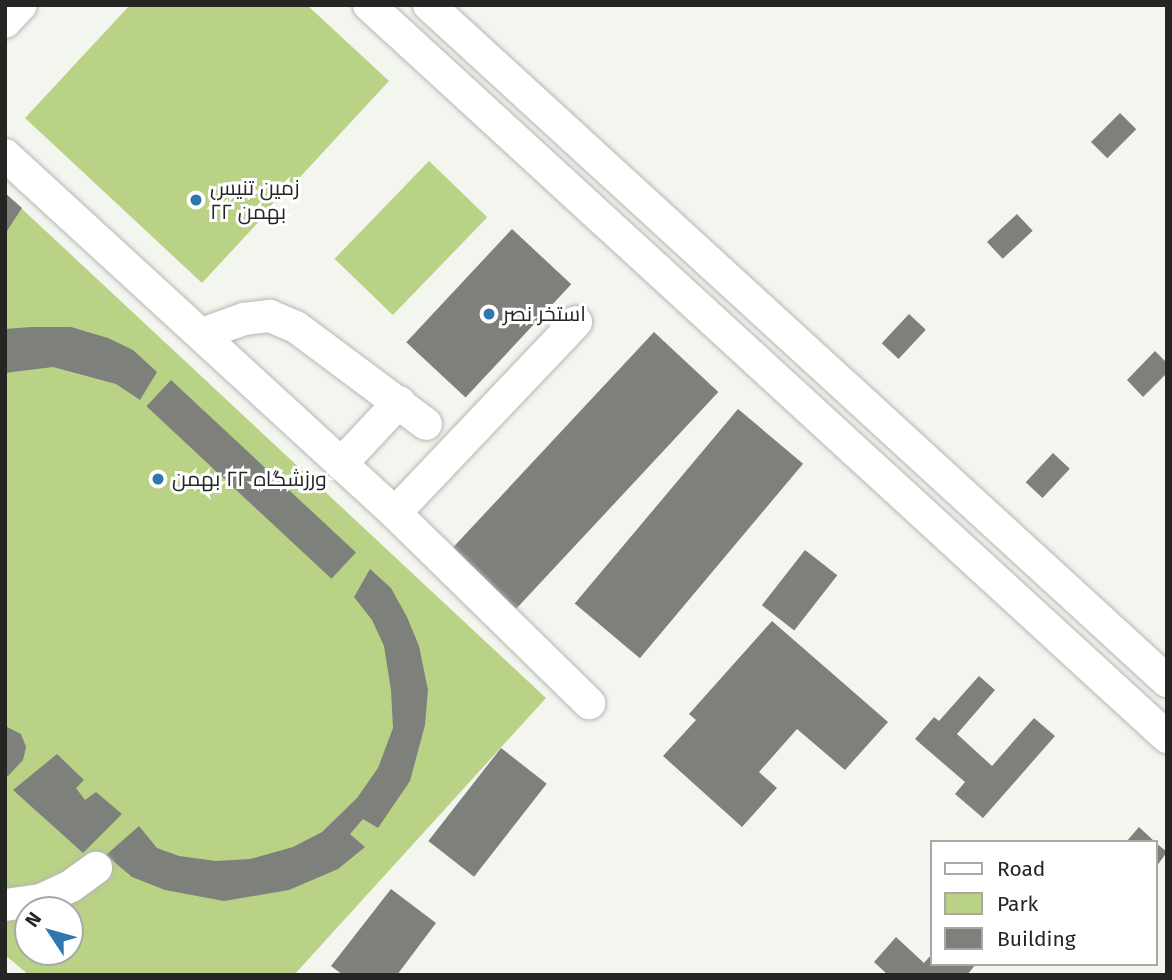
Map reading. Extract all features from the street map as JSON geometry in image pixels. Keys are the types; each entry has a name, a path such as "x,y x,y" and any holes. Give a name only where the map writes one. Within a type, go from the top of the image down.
{"lane":[{"path":"5,22 21,5"},
{"path":"369,5 1167,737"},
{"path":"429,5 1167,681"},
{"path":"5,155 395,513 589,703"},
{"path":"202,334 244,319 270,316 296,327 426,424"},
{"path":"395,513 576,322"},
{"path":"341,464 399,402"},
{"path":"5,905 41,900 71,886 96,868"}],"green space":[{"name":"زمین تنیس ۲۲ بهمن","path":"130,5 307,5 389,81 202,283 25,118"},
{"path":"429,161 487,217 393,315 335,259"},
{"name":"ورزشگاه ۲۲ بهمن","path":"5,193 546,698 294,975 29,975 18,966 84,966 84,896 14,896 14,962 5,955"}],"building":[{"path":"1120,113 1136,129 1107,158 1091,142"},
{"path":"5,193 22,208 5,234"},
{"path":"1017,214 1033,231 1003,259 987,242"},
{"name":"استخر نصر","path":"512,229 571,284 466,398 406,342"},
{"path":"909,314 926,330 899,359 882,343"},
{"path":"71,327 108,338 133,350 157,372 140,400 116,384 53,367 5,373 5,329"},
{"path":"654,332 718,392 511,614 447,554"},
{"path":"1155,351 1167,363 1167,373 1143,397 1127,380"},
{"path":"171,380 356,553 331,579 146,406"},
{"path":"738,409 803,464 640,658 575,604"},
{"path":"1053,453 1070,469 1043,498 1026,482"},
{"path":"805,550 837,575 794,630 762,605"},
{"path":"370,569 391,588 407,617 419,646 428,690 425,725 410,781 378,828 363,819 350,834 365,847 338,869 289,890 224,901 165,890 132,877 106,855 139,826 157,848 179,856 216,861 250,859 293,847 322,832 357,798 378,768 393,728 391,690 384,646 372,620 354,597"},
{"path":"772,621 888,722 845,770 797,729 759,772 777,788 742,827 663,756 696,720 689,714"},
{"path":"979,676 995,690 957,734 992,766 1034,718 1055,736 983,818 955,794 965,782 915,739 934,717 939,721"},
{"path":"5,726 21,734 26,747 23,760 8,776 5,774"},
{"path":"501,748 547,784 474,877 428,841"},
{"path":"57,754 84,780 76,788 85,800 96,792 122,814 83,853 13,790"},
{"path":"1139,827 1153,840 1128,840"},
{"path":"1158,845 1167,852 1158,864"},
{"path":"391,889 436,923 397,975 343,975 331,966"},
{"path":"896,937 924,963 930,956 930,966 974,966 967,975 888,975 874,962"}],"place":[{"name":"زمین تنیس ۲۲ بهمن","path":"196,200"},
{"name":"استخر نصر","path":"489,314"},
{"name":"ورزشگاه ۲۲ بهمن","path":"158,479"}]}
